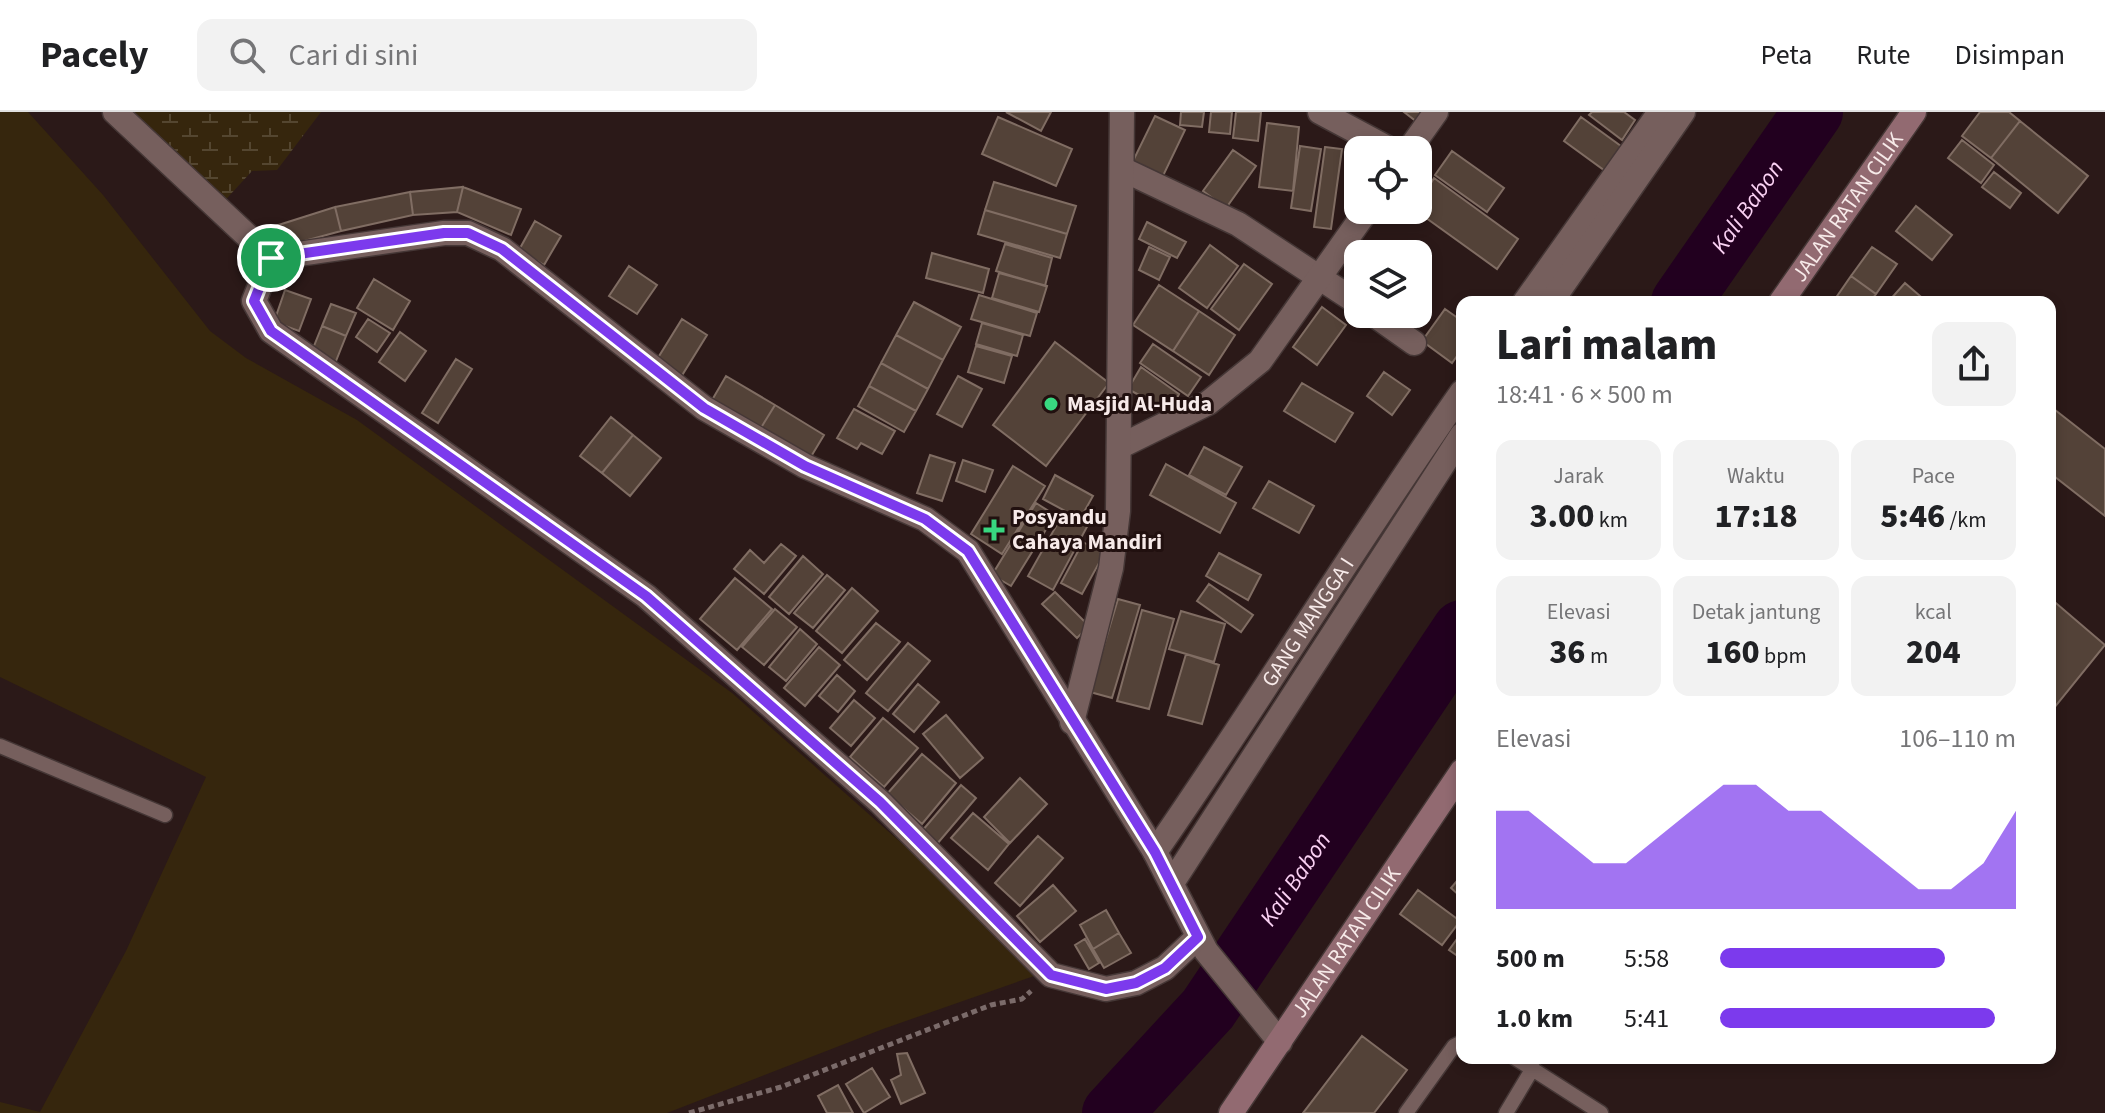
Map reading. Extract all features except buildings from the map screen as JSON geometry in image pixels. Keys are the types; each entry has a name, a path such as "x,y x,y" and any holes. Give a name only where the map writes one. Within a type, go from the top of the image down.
{"street":[{"path":"115,112 271,258"},
{"path":"1072,722 1111,568 1118,511 1122,112"},
{"path":"1320,112 1365,136"},
{"path":"1419,136 1436,112"},
{"path":"1529,296 1660,112"},
{"path":"1555,296 1683,112"},
{"name":"JALAN RATAN CILIK","path":"1785,296 1914,112"},
{"path":"1122,169 1238,224 1344,293"},
{"path":"1119,447 1208,403 1244,376 1260,361 1357,224"},
{"path":"271,258 444,233 468,233 502,249 704,408 805,466 925,519 968,551 1155,852 1202,944 1280,1042"},
{"path":"271,258 254,301 271,331 646,596 880,802 1051,975 1106,989 1136,983 1202,944"},
{"path":"1393,328 1414,343"},
{"name":"GANG MANGGA I","path":"1155,852 1456,401"},
{"path":"1172,883 1456,444"},
{"name":"JALAN RATAN CILIK","path":"1231,1113 1456,780"}],"lane":[{"path":"0,746 165,815"},
{"path":"1406,1113 1456,1045"},
{"path":"1526,1064 1601,1113"},
{"path":"1506,1113 1533,1068"}],"path":[{"path":"689,1113 781,1087 991,1005 1022,999 1051,975"}],"green space":[{"path":"0,112 28,112 103,195 210,331 246,358 357,420 732,693 959,894 1037,975 883,1029 667,1113 0,1113 0,1102 40,1112 126,951 206,777 0,677"},
{"path":"115,112 321,112 277,170 252,171 218,208"}],"waterway":[{"name":"Kali Babon","path":"1685,296 1813,112"},
{"name":"Kali Babon","path":"1112,1113 1208,1009 1456,639"}],"place":[{"name":"Masjid Al-Huda","path":"1051,404"},
{"name":"Posyandu Cahaya Mandiri","path":"994,530"}],"route":[{"path":"444,233 468,233 502,249 704,408 805,466 925,519 968,551 1155,852 1198,937 1165,968 1136,983 1106,989 1051,975 880,802 646,596 271,331 254,301 271,258 444,233"}]}
